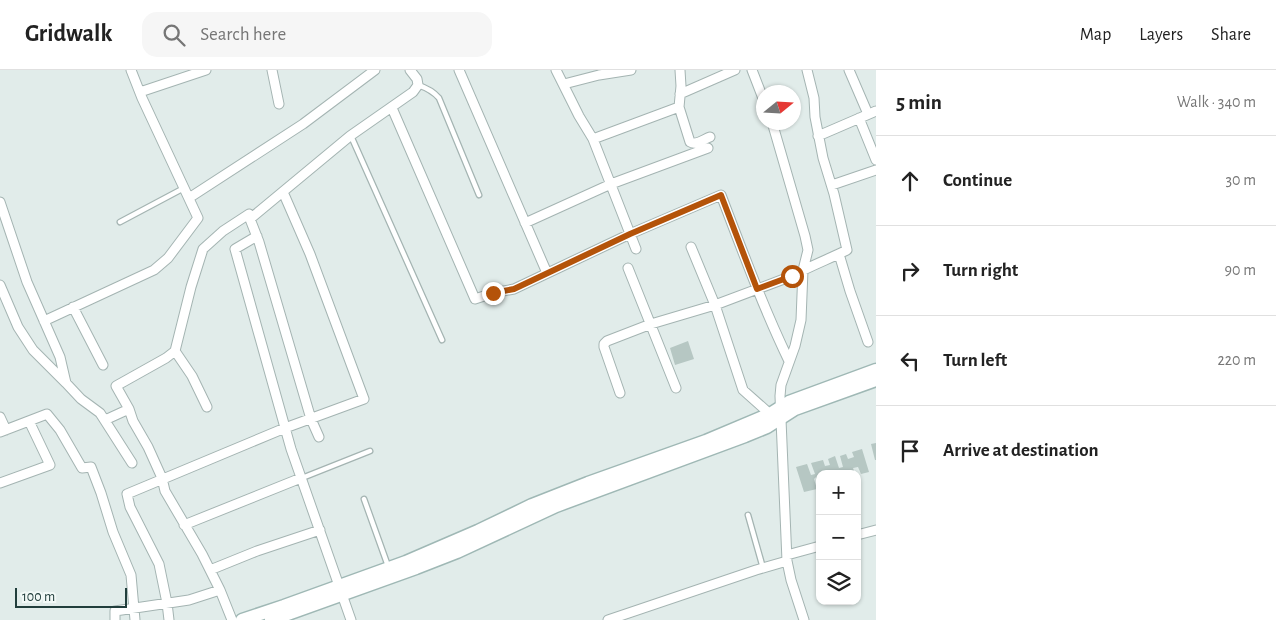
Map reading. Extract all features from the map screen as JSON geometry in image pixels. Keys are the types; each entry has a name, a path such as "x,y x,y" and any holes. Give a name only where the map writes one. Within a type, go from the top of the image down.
{"street":[{"path":"44,322 154,270 168,258 198,218 131,70"},
{"path":"140,92 206,70"},
{"path":"272,70 279,104"},
{"path":"189,198 303,124 375,70"},
{"path":"250,219 350,136 414,92 418,86 417,78 410,70"},
{"path":"459,70 547,273"},
{"path":"556,70 593,139 636,249"},
{"path":"564,84 599,75 631,70"},
{"path":"680,70 679,107 690,142 696,144 710,137"},
{"path":"680,94 735,70"},
{"path":"752,70 758,85"},
{"path":"620,393 604,347 607,341 651,324 715,305 792,276 847,250 818,136 814,117 814,98 807,70"},
{"path":"818,136 872,113 849,70"},
{"path":"593,139 679,107"},
{"path":"392,108 475,300 493,293 514,289 630,234 721,195 757,289 789,361"},
{"path":"859,118 876,160"},
{"path":"774,130 808,250 803,270 801,320 795,346 780,385 777,413 787,558 791,580 804,620"},
{"path":"525,222 611,184 708,148"},
{"path":"832,185 876,170"},
{"path":"169,620 159,564 130,507 127,494 285,428 364,399 310,254 283,192"},
{"path":"0,202 28,282 60,357 66,382"},
{"path":"232,620 202,554 165,491 162,478 148,447 116,386 175,351 191,287 203,249 248,214 257,236 318,438"},
{"path":"257,236 235,249 285,428 351,620"},
{"path":"691,247 715,305 743,390 777,413 795,409 876,380"},
{"path":"839,254 868,342"},
{"path":"628,268 676,388"},
{"path":"0,285 18,327 33,350 81,399 100,413 132,463"},
{"path":"73,307 103,365"},
{"path":"175,351 192,376 207,407"},
{"path":"271,620 532,506 746,436 767,427 777,413 789,402 876,370"},
{"path":"105,420 129,409"},
{"path":"0,417 3,431 47,414 60,430 82,468 91,467 113,532 132,574 135,620"},
{"path":"0,483 50,464 29,421"},
{"path":"184,525 301,478"},
{"path":"242,620 416,568 457,552 556,506 578,492"},
{"path":"210,570 257,551 320,530"},
{"path":"861,534 876,530"},
{"path":"608,620 763,568 816,547"},
{"path":"115,620 115,611 189,600 220,590"}],"lane":[{"path":"418,86 429,89 439,98 479,195"},
{"path":"350,136 442,340"},
{"path":"120,222 184,188"},
{"path":"301,478 370,451"},
{"path":"364,499 389,568"},
{"path":"748,515 763,568"}],"building":[{"path":"688,341 694,359 675,365 670,348"},
{"path":"876,443 876,460 875,460 871,444"},
{"path":"862,449 869,472 861,474 861,470 858,467 853,468 854,470 816,470 816,477 814,479 816,489 804,492 796,467 807,464 811,475 815,474 811,463 823,460 825,466 830,465 828,459 835,456 839,468 843,467 840,456 846,454 848,459 854,457 852,452"}],"route":[{"path":"493,293 514,289 630,234 721,195 757,289 792,276"}]}
